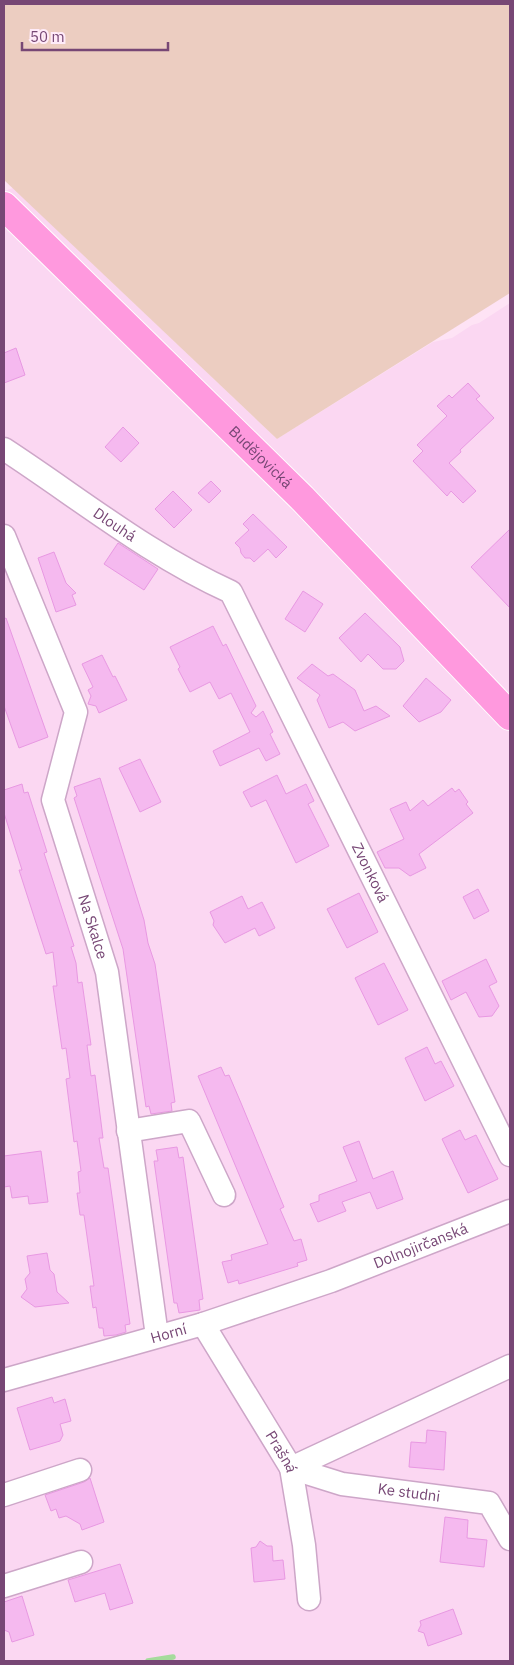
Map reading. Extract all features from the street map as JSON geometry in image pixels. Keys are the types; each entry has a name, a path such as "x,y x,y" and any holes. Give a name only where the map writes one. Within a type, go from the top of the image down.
{"main road":[{"name":"Budějovická","path":"4,206 302,498 510,716"}],"street":[{"name":"Dlouhá","path":"5,453 101,517 201,579 231,592"},
{"name":"Na Skalce","path":"4,536 76,712 53,800 106,972 157,1336"},
{"name":"Zvonková","path":"231,592 510,1155"},
{"path":"128,1130 189,1121 224,1195"},
{"name":"Dolnojirčanská","path":"331,1281 510,1211"},
{"name":"Horní","path":"4,1380 204,1324 331,1281"},
{"name":"Prašná","path":"204,1324 291,1468 304,1545 310,1598"},
{"path":"291,1468 510,1366"},
{"name":"Ke studni","path":"291,1468 342,1484 489,1503 510,1539"},
{"path":"4,1494 80,1470"},
{"path":"4,1586 81,1562"}],"shaded area":[{"path":"4,4 510,4 510,293 277,439 4,180"},
{"path":"13,188 277,439 433,342 452,338 510,303 510,1661 4,1661 4,191"}],"building":[{"path":"16,348 25,375 4,383 4,353"},
{"path":"468,383 480,396 476,399 494,418 449,463 476,491 463,503 451,491 447,496 413,461 423,451 417,445 447,416 437,406 449,395 452,398"},
{"path":"123,427 139,443 121,462 105,447"},
{"path":"211,481 221,491 209,503 198,493"},
{"path":"173,491 192,510 174,528 155,509"},
{"path":"253,514 287,547 276,558 268,549 254,562 250,558 245,558 235,543 249,530 243,524"},
{"path":"510,529 510,608 471,567"},
{"path":"118,543 158,569 144,590 104,564"},
{"path":"54,552 66,583 76,593 72,595 76,605 56,612 38,558"},
{"path":"303,591 323,604 305,632 285,619"},
{"path":"365,613 400,647 404,661 396,669 383,669 368,654 361,662 339,638"},
{"path":"6,618 48,737 19,748 4,706 4,619"},
{"path":"213,626 223,646 226,644 256,706 251,713 256,717 263,711 273,732 270,734 280,754 266,761 259,748 220,766 213,751 250,732 231,693 219,699 210,682 190,692 178,669 180,667 170,647"},
{"path":"102,655 127,700 99,713 96,706 88,704 91,696 88,690 93,687 82,664"},
{"path":"312,664 328,676 333,674 355,690 364,711 376,706 390,716 355,731 343,722 329,728 317,700 320,695 297,678"},
{"path":"426,678 451,700 441,712 419,722 403,706"},
{"path":"140,759 161,802 140,812 119,768"},
{"path":"277,775 286,794 306,784 314,801 308,804 329,846 296,863 266,800 251,807 243,792"},
{"path":"100,778 144,920 148,943 155,964 175,1102 171,1103 172,1111 151,1114 149,1106 146,1107 123,949 74,798 77,796 74,787"},
{"path":"22,784 24,793 28,792 47,852 44,853 74,946 71,947 76,963 78,983 82,982 91,1045 87,1045 91,1076 95,1075 103,1138 99,1138 104,1168 108,1168 130,1324 125,1325 126,1332 116,1335 104,1336 103,1328 99,1328 96,1307 93,1308 90,1286 94,1286 84,1215 80,1215 77,1193 80,1193 78,1172 81,1171 77,1141 74,1142 66,1079 70,1078 66,1048 62,1049 53,986 57,986 53,952 46,954 19,870 22,870 4,813 4,790"},
{"path":"452,788 455,792 459,789 468,802 466,804 473,813 419,854 426,868 410,876 399,868 385,868 377,852 404,839 390,809 406,802 410,811 423,800 428,806"},
{"path":"478,889 489,911 474,919 463,897"},
{"path":"359,893 378,932 347,948 327,909"},
{"path":"242,896 248,909 262,902 275,928 259,936 255,928 225,943 213,925 214,921 210,912"},
{"path":"486,959 497,982 489,986 499,1006 492,1016 479,1017 466,992 451,1000 442,981"},
{"path":"384,963 408,1010 378,1025 355,978"},
{"path":"427,1047 435,1064 441,1061 454,1086 425,1101 405,1058"},
{"path":"221,1067 225,1076 229,1075 241,1103 284,1207 280,1209 294,1241 301,1239 307,1260 297,1263 298,1266 239,1284 238,1280 228,1283 222,1262 232,1260 231,1255 268,1244 198,1076"},
{"path":"460,1130 465,1140 476,1135 498,1179 468,1193 442,1139"},
{"path":"359,1141 373,1179 393,1171 403,1199 377,1209 370,1192 342,1202 346,1211 318,1222 310,1204 319,1201 319,1195 357,1181 343,1147"},
{"path":"177,1147 179,1158 183,1157 203,1299 199,1300 200,1310 179,1313 177,1303 174,1303 154,1161 158,1161 156,1150"},
{"path":"41,1151 48,1202 29,1204 28,1196 12,1198 10,1186 4,1187 4,1156"},
{"path":"47,1253 50,1270 54,1274 57,1292 69,1303 35,1307 21,1297 27,1289 25,1279 30,1273 27,1256"},
{"path":"52,1397 54,1403 65,1399 71,1421 60,1424 63,1435 60,1441 30,1450 17,1408"},
{"path":"427,1430 446,1432 444,1470 409,1467 411,1442 426,1443"},
{"path":"90,1478 104,1522 82,1530 80,1524 66,1516 59,1518 56,1509 51,1511 45,1495 84,1482"},
{"path":"445,1517 468,1520 467,1538 487,1540 484,1567 440,1562"},
{"path":"260,1541 267,1546 272,1546 273,1561 283,1560 285,1579 254,1582 251,1548 256,1547"},
{"path":"120,1564 133,1603 110,1610 105,1593 75,1602 68,1580"},
{"path":"22,1596 34,1635 12,1642 9,1632 4,1630 4,1602"},
{"path":"453,1609 462,1634 428,1646 424,1633 418,1631 421,1625 420,1621"}],"waterway":[{"path":"148,1661 173,1657"}]}
